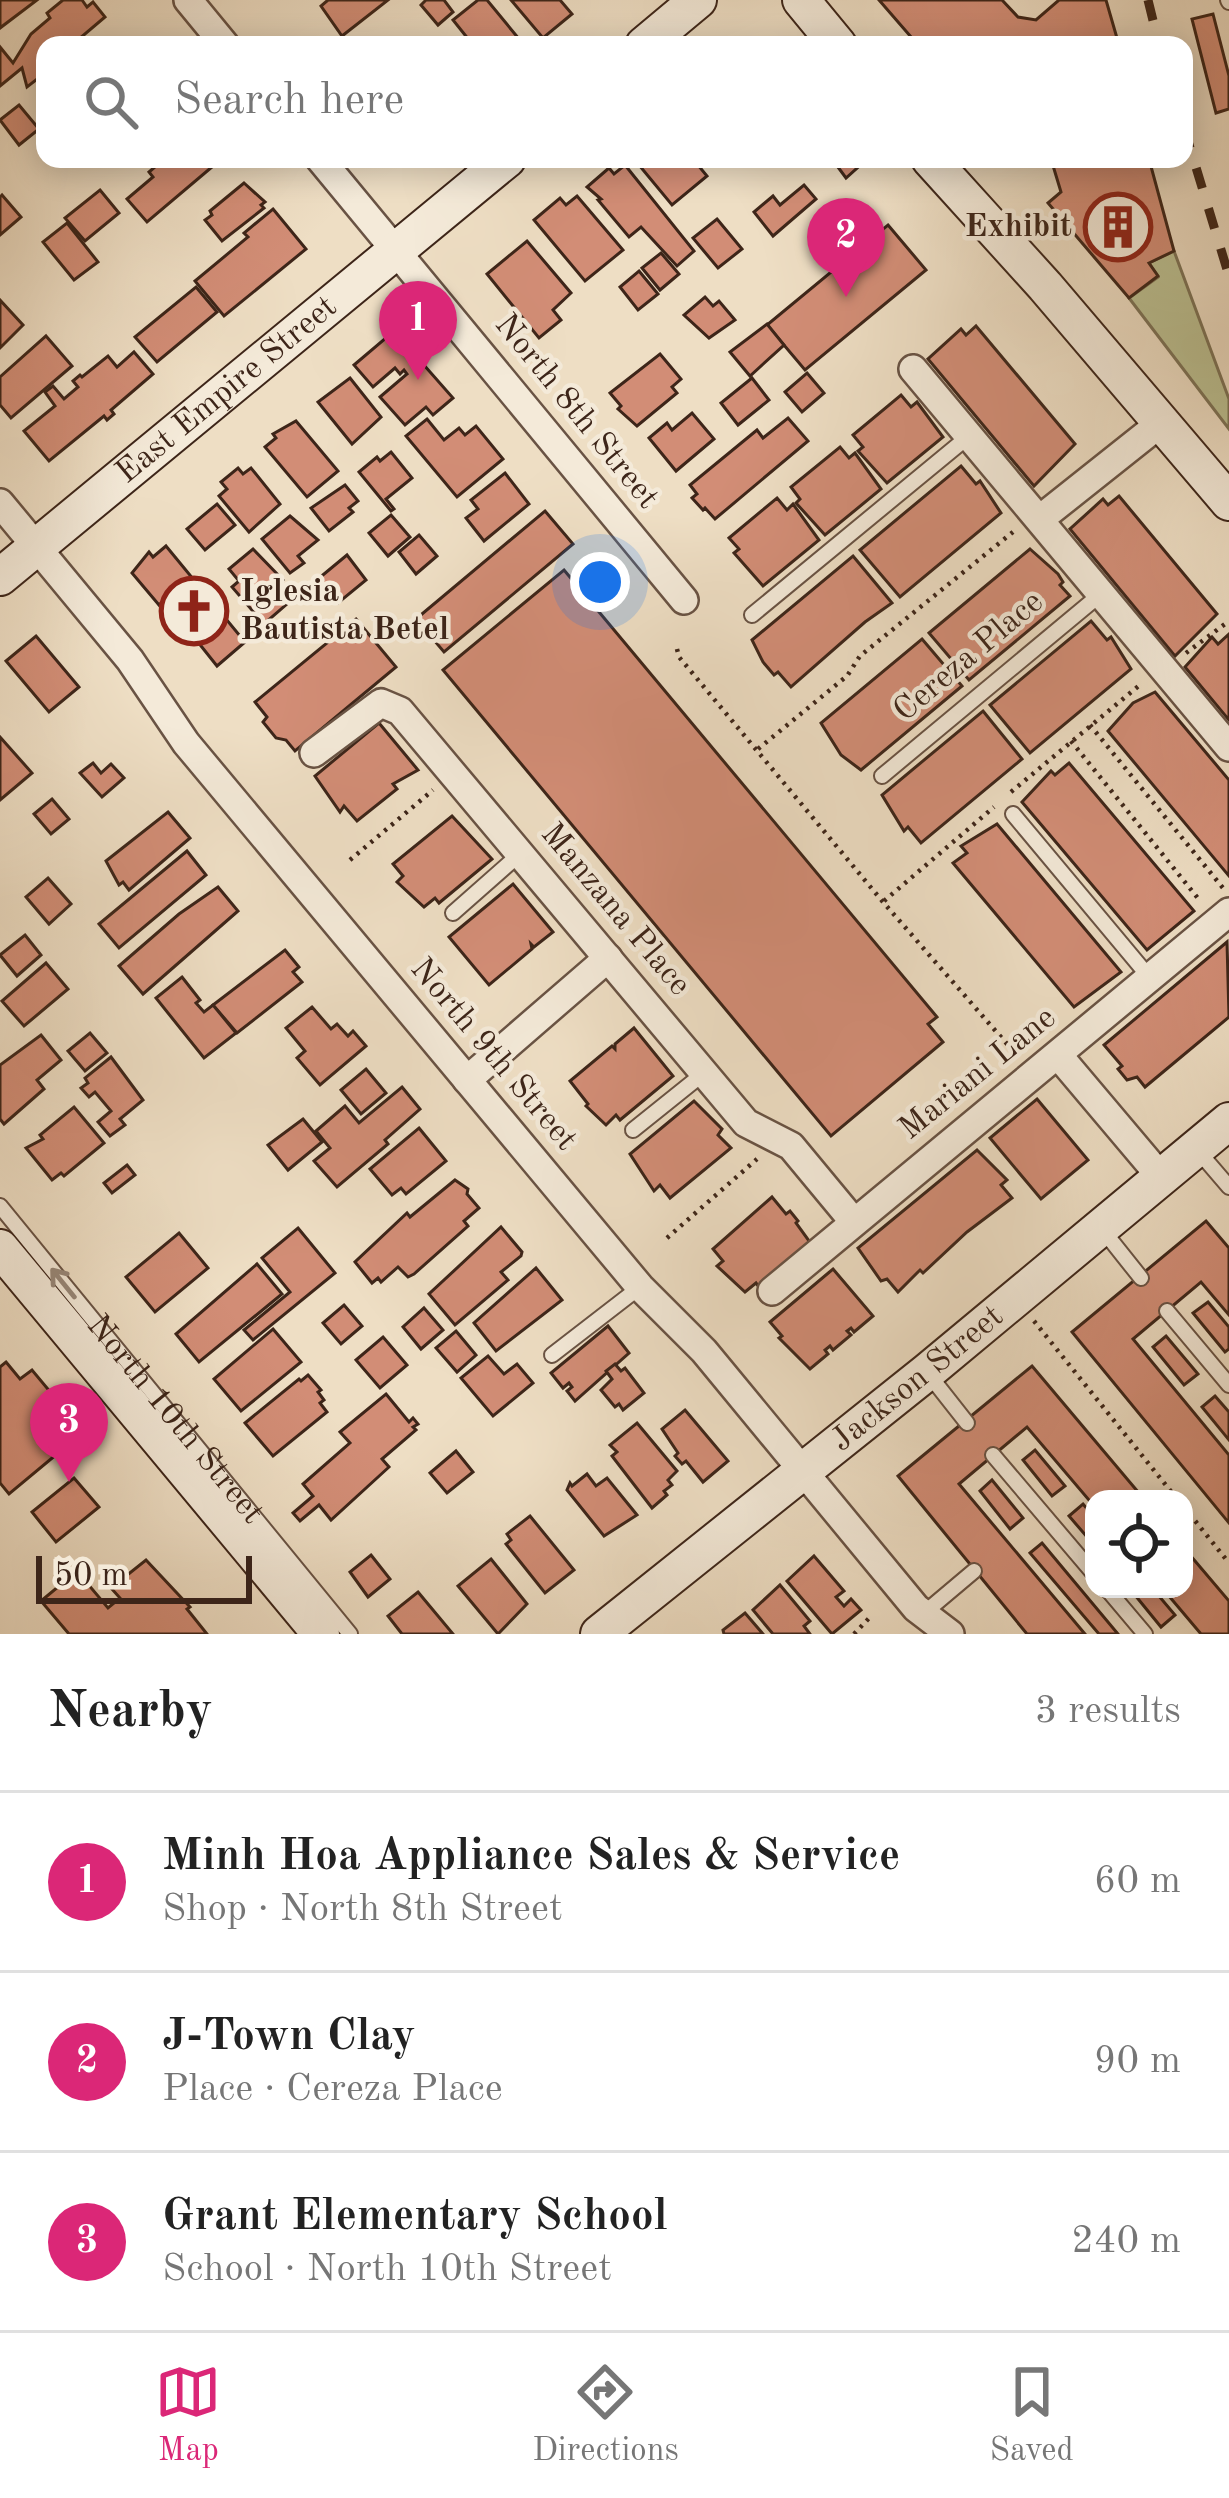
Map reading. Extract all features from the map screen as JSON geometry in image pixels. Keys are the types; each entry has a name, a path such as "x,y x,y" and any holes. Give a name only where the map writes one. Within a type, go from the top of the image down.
{"street":[{"path":"188,0 218,36"},
{"path":"655,36 698,0"},
{"path":"801,0 831,36"},
{"name":"North 8th Street","path":"327,168 684,599"},
{"name":"East Empire Street","path":"0,577 496,168"},
{"path":"937,168 1229,502"},
{"path":"913,369 1229,747"},
{"path":"1040,519 1162,422"},
{"name":"North 9th Street","path":"0,503 130,660 186,743 640,1287 704,1352 923,1614 950,1634"},
{"name":"Manzana Place","path":"314,753 381,703 400,711 746,1123 790,1146 854,1222"},
{"name":"Mariani Lane","path":"772,1291 1150,978 1221,905"},
{"path":"467,1080 608,958"},
{"path":"1058,1055 1161,1177"},
{"name":"Jackson Street","path":"599,1634 927,1372 1229,1120"},
{"name":"North 10th Street","path":"0,1248 321,1634"}],"lane":[{"path":"752,615 970,436"},
{"name":"Cereza Place","path":"882,776 1102,593"},
{"path":"1013,814 1150,978"},
{"path":"453,913 521,853"},
{"path":"633,1130 704,1072"},
{"path":"1196,1148 1229,1187"},
{"name":"North 10th Street","path":"0,1206 350,1634"},
{"path":"1102,1229 1141,1278"},
{"path":"552,1354 640,1287"},
{"path":"1167,1311 1229,1384"},
{"path":"927,1372 968,1423"},
{"path":"993,1455 1085,1563"},
{"path":"923,1614 974,1571"},
{"path":"1115,1598 1145,1634"}],"path":[{"path":"756,750 847,676 860,656 1020,527 1040,519"},
{"path":"1176,661 1229,621"},
{"path":"677,649 883,902 1034,1075"},
{"path":"883,902 1150,677"},
{"path":"1090,725 1221,905"},
{"path":"1071,741 1221,905"},
{"path":"350,860 442,782"},
{"path":"667,1238 766,1151"},
{"path":"1016,1298 1171,1490"},
{"path":"1193,1518 1229,1563"},
{"path":"854,1634 872,1615"}],"green space":[{"path":"1174,251 1229,399 1229,429 1129,298 1158,277 1149,263"}],"building":[{"path":"0,0 37,0 0,28"},
{"path":"63,0 82,0 87,7 93,2 105,17 83,36 36,36 36,80 27,87 22,68 0,86 0,47 13,63 31,34 50,18 47,13"},
{"path":"328,0 388,0 342,36 321,6"},
{"path":"426,0 444,0 453,12 438,25 421,5"},
{"path":"478,0 487,0 517,36 466,36 453,20"},
{"path":"511,0 560,0 572,14 541,36"},
{"path":"879,0 1002,0 1018,17 1036,20 1059,0 1106,0 1116,36 910,36"},
{"path":"1213,14 1229,76 1229,109 1216,113 1192,19"},
{"path":"19,105 36,131 19,145 0,120"},
{"path":"154,168 211,168 147,222 127,199 153,177 149,172"},
{"path":"609,168 614,174 627,168 694,251 677,266 641,227 629,237 587,187"},
{"path":"641,168 700,168 707,176 672,205"},
{"path":"839,168 857,168 846,178"},
{"name":"Exhibit","path":"1054,168 1151,168 1174,251 1149,263 1158,276 1129,298 1048,203 1061,192"},
{"path":"244,183 265,202 264,208 222,241 205,220"},
{"path":"804,185 816,199 773,236 754,212 773,196 780,205"},
{"path":"100,190 119,213 85,241 65,218"},
{"path":"577,196 623,250 585,281 534,220 560,198 566,205"},
{"path":"0,197 21,217 0,235"},
{"path":"273,209 306,249 224,316 195,281 248,237 244,233"},
{"path":"717,219 742,249 718,268 693,238"},
{"path":"67,223 98,262 74,280 43,242"},
{"path":"888,225 926,270 805,370 767,325"},
{"path":"527,241 571,293 553,310 561,320 539,338 487,274"},
{"path":"661,253 679,274 660,290 642,268"},
{"path":"639,271 658,294 638,310 620,287"},
{"path":"196,287 217,312 157,362 135,337"},
{"path":"705,297 713,306 719,301 735,320 709,338 684,315"},
{"path":"0,300 23,325 0,348"},
{"path":"767,324 784,345 750,376 730,352"},
{"path":"976,326 1075,444 1034,486 928,359 961,329 966,335"},
{"path":"394,331 453,398 433,415 426,407 405,425 380,397 407,374 404,370 400,374 395,368 373,387 354,365"},
{"path":"46,336 72,366 11,418 0,405 0,377"},
{"path":"134,352 153,374 111,410 114,414 107,420 104,416 49,461 24,431 55,406 45,392 53,386 64,399 78,387 73,381 108,356 117,367"},
{"path":"660,354 681,379 672,387 677,393 637,426 618,409 621,406 610,393"},
{"path":"807,373 824,393 802,412 785,392"},
{"path":"350,378 381,417 352,444 318,402"},
{"path":"752,378 769,400 738,425 721,403"},
{"path":"901,395 911,407 917,402 943,437 887,483 858,451 863,447 853,435"},
{"path":"692,413 714,439 676,471 649,438 667,423 672,430"},
{"path":"788,418 808,441 715,519 703,510 692,498 697,494 690,485 757,430 763,438"},
{"path":"427,419 444,440 459,428 465,435 476,426 503,459 457,497 406,436"},
{"path":"296,421 338,471 307,497 265,447 276,438 273,434"},
{"path":"840,447 849,458 855,453 881,489 825,535 796,503 800,499 791,487"},
{"path":"391,452 412,478 386,499 391,511 359,472"},
{"path":"961,466 976,484 980,481 1001,513 900,597 860,550"},
{"path":"238,468 243,474 251,468 280,504 249,532 219,496 227,489 221,482"},
{"path":"505,473 529,504 484,541 466,518 478,509 471,500"},
{"path":"345,485 358,501 349,508 353,512 329,531 311,508"},
{"path":"1119,496 1217,614 1175,656 1070,529 1103,499 1108,505"},
{"path":"777,498 787,510 793,504 819,540 763,586 734,553 739,549 729,538"},
{"path":"217,504 235,525 205,550 187,529"},
{"path":"545,511 573,544 444,652 416,619"},
{"path":"391,515 410,537 388,556 369,533"},
{"path":"290,516 318,540 298,556 304,563 290,573 262,539"},
{"path":"419,535 437,556 416,574 399,552"},
{"name":"Iglesia Bautista Betel","path":"166,546 245,642 217,666 178,617 162,602 159,605 132,573 149,552 153,557"},
{"path":"253,549 294,598 264,624 232,587 239,581 229,569"},
{"path":"1030,549 1058,574 1070,596 969,680 929,633"},
{"path":"347,555 366,580 338,603 318,579"},
{"path":"853,556 892,603 791,687 763,662 752,640"},
{"path":"564,570 937,1017 928,1024 943,1042 831,1136 443,670"},
{"path":"356,619 396,667 295,751 286,740 276,738 255,702"},
{"path":"1091,621 1107,640 1111,637 1131,669 1030,753 990,705"},
{"path":"1229,634 1229,720 1185,667 1212,637 1218,644"},
{"path":"36,636 79,687 49,712 6,661"},
{"path":"922,639 962,686 861,770 841,755 821,723"},
{"path":"1155,692 1229,780 1229,876 1108,731 1133,703"},
{"path":"983,711 1022,759 921,843 908,827 904,831 882,795"},
{"path":"379,723 418,770 393,784 397,789 357,821 344,806 340,812 315,776"},
{"path":"0,737 32,773 0,800"},
{"path":"93,763 101,773 111,764 124,778 102,797 80,773"},
{"path":"1069,763 1194,911 1147,950 1022,802 1051,771 1055,775"},
{"path":"52,799 69,819 51,834 34,814"},
{"path":"168,812 190,838 129,890 123,882 119,885 106,861"},
{"path":"452,816 492,859 439,903 435,898 424,907 397,882 403,876 393,864"},
{"path":"997,824 1121,972 1074,1007 953,863 967,853 961,846"},
{"path":"187,851 206,875 119,948 99,924"},
{"path":"48,878 71,904 49,924 26,897"},
{"path":"513,884 553,932 534,947 531,944 532,949 489,985 449,937"},
{"path":"218,887 238,911 143,994 119,966"},
{"path":"25,935 41,955 17,976 0,955"},
{"path":"1227,942 1229,1017 1145,1087 1137,1077 1127,1080 1104,1045"},
{"path":"285,950 299,967 293,972 302,982 237,1033 213,1005"},
{"path":"46,963 68,989 24,1026 2,1001"},
{"path":"182,977 204,1012 213,1005 236,1033 204,1058 156,998"},
{"path":"312,1007 331,1029 337,1024 348,1036 353,1031 366,1046 320,1085 297,1058 305,1051 286,1028"},
{"path":"634,1028 673,1076 620,1120 616,1115 606,1125 570,1081 612,1046 615,1049"},
{"path":"90,1033 107,1053 85,1071 68,1051"},
{"path":"41,1035 61,1060 37,1080 44,1089 4,1124 0,1119 0,1065"},
{"path":"111,1057 143,1100 120,1119 125,1125 110,1136 98,1122 111,1111 95,1092 89,1097 81,1088 88,1083 85,1078"},
{"path":"366,1069 386,1093 361,1114 341,1090"},
{"path":"402,1087 420,1109 337,1187 314,1161 330,1148 316,1131 345,1106 359,1123"},
{"path":"1037,1099 1088,1160 1041,1199 990,1138"},
{"path":"694,1101 722,1129 718,1135 731,1148 670,1198 660,1185 654,1191 630,1154"},
{"path":"74,1107 104,1143 64,1176 61,1173 52,1180 26,1148 43,1139 40,1135"},
{"path":"303,1119 322,1142 288,1170 268,1145"},
{"path":"419,1128 446,1161 406,1194 401,1188 392,1195 370,1169"},
{"path":"977,1150 1007,1180 1001,1185 1012,1198 898,1292 887,1279 881,1281 858,1248"},
{"path":"127,1165 135,1175 112,1193 104,1183"},
{"path":"455,1180 468,1189 479,1208 464,1221 468,1226 414,1274 408,1277 398,1267 381,1282 378,1278 372,1283 355,1262 407,1213 410,1217"},
{"path":"772,1197 786,1214 790,1211 812,1245 759,1287 756,1283 745,1292 717,1266 723,1261 713,1249"},
{"path":"1206,1221 1229,1248 1229,1315 1201,1282 1133,1339 1229,1455 1229,1523 1072,1332"},
{"path":"501,1227 521,1256 501,1272 508,1280 455,1325 429,1294"},
{"path":"298,1228 335,1273 253,1340 244,1330 290,1292 262,1258"},
{"path":"179,1233 208,1268 155,1312 126,1277"},
{"path":"257,1264 282,1294 199,1362 176,1334"},
{"path":"536,1268 562,1300 496,1351 474,1323"},
{"path":"833,1269 873,1316 854,1332 847,1331 851,1335 833,1350 830,1346 825,1350 828,1354 810,1369 770,1322"},
{"path":"1208,1302 1229,1327 1225,1352 1193,1313"},
{"path":"344,1305 362,1326 341,1344 323,1323"},
{"path":"424,1308 443,1330 421,1349 403,1327"},
{"path":"608,1326 629,1353 575,1401 567,1391 572,1387 569,1383 563,1388 551,1373"},
{"path":"273,1329 301,1362 241,1411 214,1379"},
{"path":"456,1331 476,1355 457,1372 436,1348"},
{"path":"1166,1336 1198,1374 1184,1385 1153,1347"},
{"path":"383,1337 407,1365 380,1388 356,1360"},
{"path":"488,1356 504,1374 517,1364 533,1383 493,1416 461,1378"},
{"path":"6,1362 20,1379 32,1370 72,1418 51,1435 63,1449 9,1494 0,1483 0,1367"},
{"path":"615,1364 621,1371 625,1368 644,1393 623,1410 601,1390 612,1379 606,1371"},
{"path":"1032,1366 1136,1490 1085,1490 1085,1495 1027,1427 959,1484 1085,1634 1027,1634 898,1476"},
{"path":"308,1375 321,1390 324,1400 320,1403 327,1412 273,1456 245,1423"},
{"path":"386,1394 409,1422 413,1418 418,1424 413,1427 416,1430 382,1459 389,1467 331,1520 319,1505 300,1521 293,1513 313,1496 303,1484 350,1443 340,1432"},
{"path":"1215,1396 1229,1412 1229,1440 1202,1407"},
{"path":"685,1410 728,1461 703,1482 686,1461 682,1464 675,1456 678,1453 662,1429"},
{"path":"637,1423 677,1471 668,1480 672,1485 664,1491 667,1495 652,1508 612,1456 617,1452 610,1445"},
{"path":"1035,1450 1065,1486 1052,1496 1023,1460"},
{"path":"456,1451 473,1472 447,1493 430,1473"},
{"path":"587,1474 596,1486 607,1478 637,1515 604,1536 567,1490"},
{"path":"74,1478 99,1507 56,1542 32,1512"},
{"path":"992,1480 1023,1518 1010,1529 980,1491"},
{"path":"1083,1504 1085,1535 1069,1516"},
{"path":"530,1516 574,1570 545,1593 506,1544 511,1540 507,1534"},
{"path":"1042,1543 1118,1634 1099,1634 1030,1553"},
{"path":"371,1555 390,1579 368,1597 350,1572"},
{"path":"814,1556 844,1591 836,1597 844,1606 851,1599 861,1610 832,1634 787,1581"},
{"path":"491,1559 527,1604 498,1634 458,1586"},
{"path":"1193,1559 1229,1601 1229,1634 1201,1634 1171,1598 1193,1598"},
{"path":"146,1560 190,1607 187,1609 207,1634 69,1634 41,1601 77,1571 108,1608 120,1598 111,1588"},
{"path":"780,1585 810,1621 804,1626 810,1634 773,1634 753,1610"},
{"path":"418,1592 453,1634 402,1634 388,1616"},
{"path":"1137,1598 1161,1598 1175,1615 1161,1627"},
{"path":"745,1613 763,1634 724,1634 723,1630"}],"railway":[{"path":"1148,0 1157,36"},
{"path":"1193,158 1229,276"}],"place":[{"name":"Exhibit","path":"1118,227"},
{"name":"J-Town Clay","path":"846,297"},
{"name":"Minh Hoa Appliance Sales & Service","path":"418,380"},
{"name":"Iglesia Bautista Betel","path":"194,611"},
{"name":"Grant Elementary School","path":"69,1482"}]}
